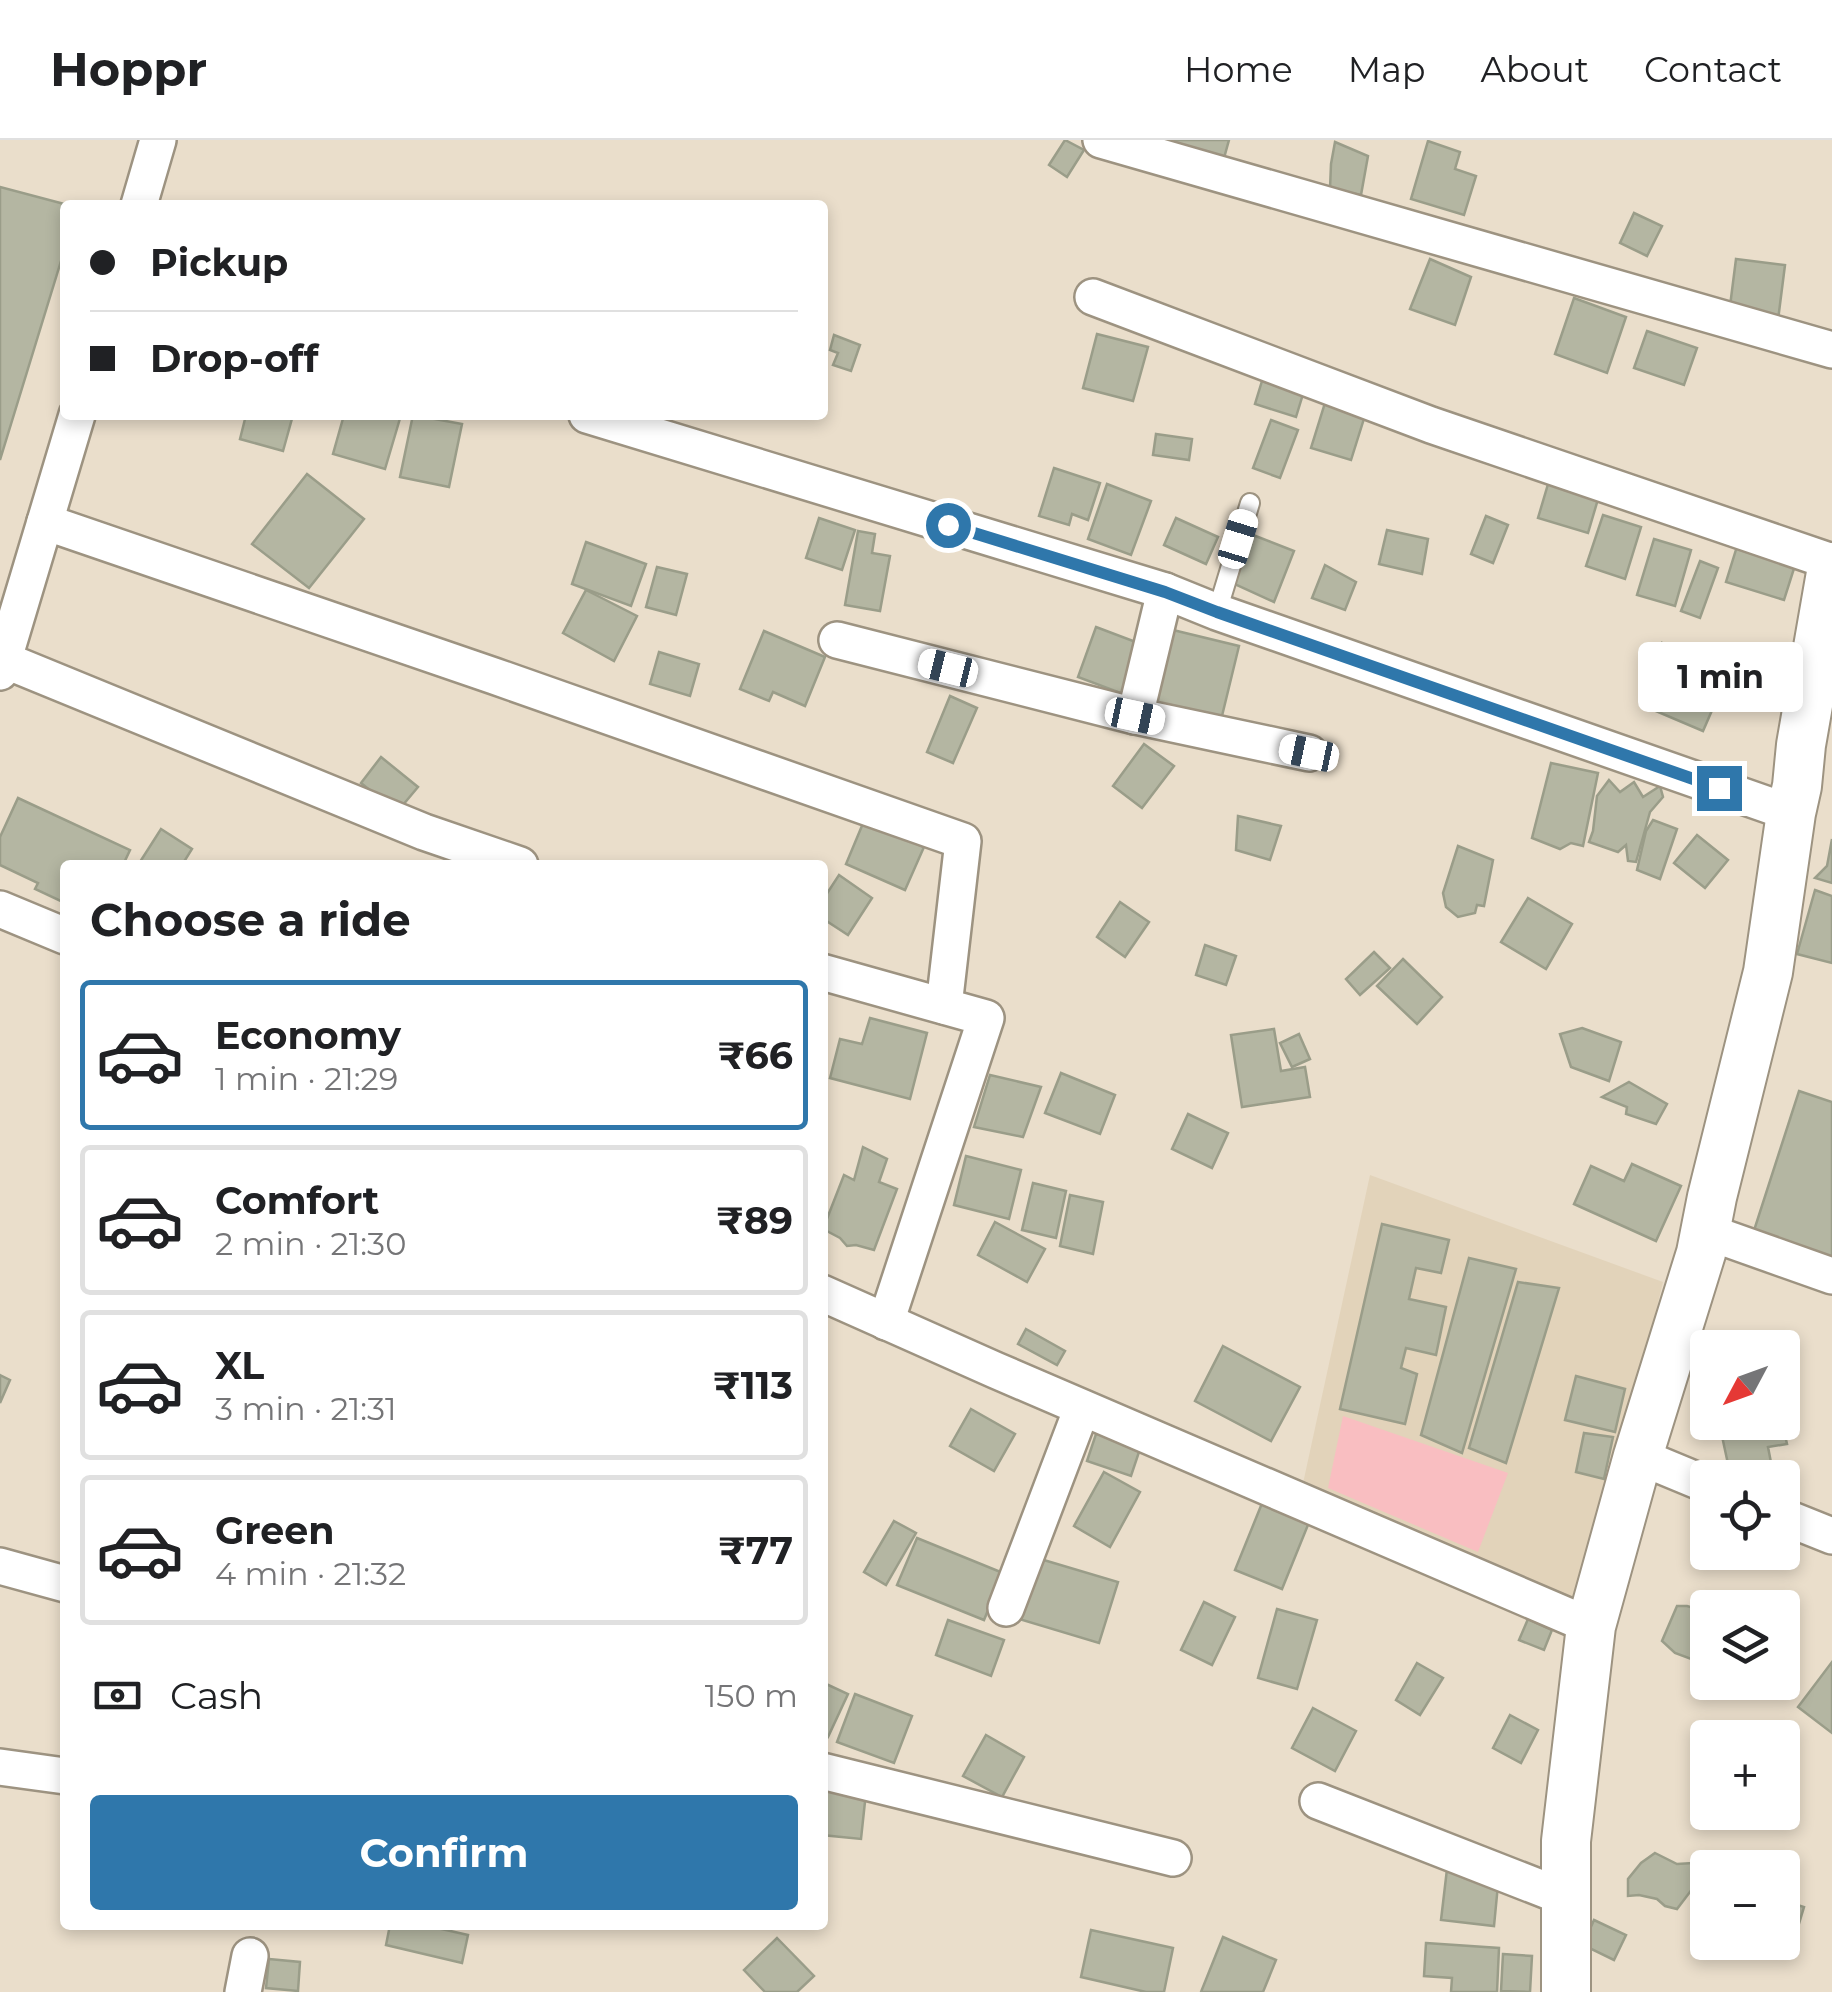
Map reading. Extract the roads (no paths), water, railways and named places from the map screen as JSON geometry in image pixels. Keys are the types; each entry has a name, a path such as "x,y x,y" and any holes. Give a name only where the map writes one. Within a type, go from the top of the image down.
{"main road":[{"path":"1566,1992 1566,1842 1591,1626 1638,1456 1701,1253 1768,972 1832,564"}],"street":[{"path":"140,200 158,140"},
{"path":"1101,140 1832,350"},
{"path":"1092,297 1431,425 1832,564"},
{"path":"76,420 2,666 424,832 505,860"},
{"path":"602,420 1165,592 1791,814"},
{"path":"45,522 963,841 944,1006"},
{"path":"1135,716 1165,592"},
{"path":"836,640 1135,716 1309,753"},
{"path":"0,909 60,934"},
{"path":"828,974 986,1018 886,1322"},
{"path":"1705,1232 1832,1276"},
{"path":"828,1297 1591,1626"},
{"path":"1006,1608 1082,1408"},
{"path":"1638,1456 1690,1478"},
{"path":"1800,1523 1832,1536"},
{"path":"0,1566 60,1583"},
{"path":"0,1767 60,1775"},
{"path":"828,1772 1174,1858"},
{"path":"1318,1801 1566,1898"},
{"path":"243,1992 250,1956"}],"lane":[{"path":"1217,612 1250,503"}]}
